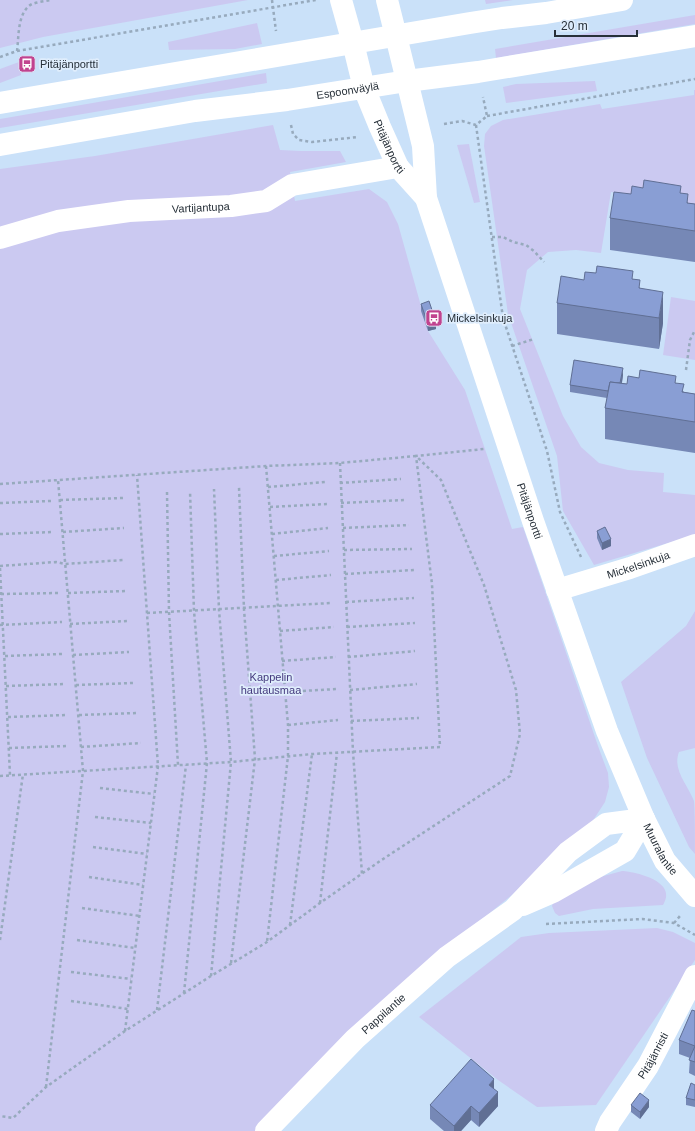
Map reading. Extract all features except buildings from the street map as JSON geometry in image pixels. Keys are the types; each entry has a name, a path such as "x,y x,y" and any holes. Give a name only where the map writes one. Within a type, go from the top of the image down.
{"street":[{"name":"Pitäjänportti","path":"341,0 364,88 380,127 398,167 426,198"},
{"name":"Pitäjänportti","path":"387,0 423,146 426,198 557,590 607,731 644,819"},
{"path":"0,103 502,18 546,14 622,0"},
{"name":"Espoonväylä","path":"0,145 195,112 478,72 695,36"},
{"name":"Vartijantupa","path":"0,238 58,221 129,211 231,206 266,201 292,185 398,167"},
{"name":"Mickelsinkuja","path":"557,590 695,546"},
{"name":"Muuralantie","path":"644,819 665,861 695,896"},
{"name":"Pappilantie","path":"266,1131 355,1039 447,957 513,910 568,852 606,824 644,819"},
{"name":"Pappilantie","path":"513,910 553,892 625,851 644,819"},
{"name":"Pitäjänristi","path":"606,1131 610,1122 648,1066 695,976"}],"path":[{"path":"17,51 21,19 26,9 33,4 51,0"},
{"path":"272,0 273,7"},
{"path":"0,57 17,51 317,0"},
{"path":"487,116 695,80"},
{"path":"476,125 502,318 547,451 560,512 593,579"},
{"path":"492,237 503,237 513,242 526,245 544,262"},
{"path":"686,370 690,340 695,330"},
{"path":"512,346 534,339"},
{"path":"0,484 266,466 340,463 488,449"},
{"path":"0,776 231,762 312,754 440,747 432,584 416,456"},
{"path":"0,1116 13,1118 46,1088 125,1031 231,963 267,942 362,874 510,776 520,734 516,690 484,585 441,480 416,456"},
{"path":"340,463 351,721 362,874"},
{"path":"266,466 288,725 288,756 267,942"},
{"path":"125,1031 158,766 137,475"},
{"path":"340,483 401,479"},
{"path":"46,1088 83,771 58,480"},
{"path":"268,487 325,482"},
{"path":"231,963 256,759 244,609 239,487"},
{"path":"211,976 231,762 219,610 214,489"},
{"path":"184,993 207,763 194,611 190,491"},
{"path":"167,492 169,612 178,765"},
{"path":"60,500 123,498"},
{"path":"341,503 404,500"},
{"path":"0,504 51,501"},
{"path":"270,507 327,504"},
{"path":"343,528 409,525"},
{"path":"63,532 124,528"},
{"path":"272,534 328,528"},
{"path":"0,534 52,532"},
{"path":"344,550 412,549"},
{"path":"274,556 329,551"},
{"path":"10,775 0,567 56,562 65,564 123,560"},
{"path":"345,574 414,570"},
{"path":"276,580 331,575"},
{"path":"68,593 126,591"},
{"path":"2,594 59,593"},
{"path":"346,602 414,598"},
{"path":"147,613 244,609 331,603"},
{"path":"70,624 127,621"},
{"path":"2,624 62,622"},
{"path":"347,627 415,623"},
{"path":"280,631 334,627"},
{"path":"73,655 129,652"},
{"path":"348,657 415,652"},
{"path":"5,656 62,654"},
{"path":"282,661 336,657"},
{"path":"76,685 133,683"},
{"path":"6,686 64,684"},
{"path":"350,690 417,684"},
{"path":"285,692 337,689"},
{"path":"78,716 137,713"},
{"path":"8,717 67,715"},
{"path":"351,721 419,718"},
{"path":"288,725 338,720"},
{"path":"81,747 141,743"},
{"path":"9,748 67,746"},
{"path":"320,903 337,753"},
{"path":"290,925 312,754"},
{"path":"157,1010 186,764"},
{"path":"0,940 23,774"},
{"path":"100,788 154,794"},
{"path":"95,817 151,823"},
{"path":"92,847 147,854"},
{"path":"89,878 143,885"},
{"path":"82,908 140,916"},
{"path":"539,925 642,919 674,923 695,935"},
{"path":"77,940 135,948"},
{"path":"71,972 131,980"},
{"path":"71,1001 128,1008"}],"green space":[{"path":"0,0 248,0 43,37 0,48"},
{"path":"485,0 513,0 486,4"},
{"path":"695,15 695,24 496,58 495,49"},
{"path":"257,23 262,44 235,49 169,50 168,42"},
{"path":"19,62 21,75 0,83 0,69"},
{"path":"266,73 267,83 0,128 0,119"},
{"path":"595,81 597,91 506,103 503,87 516,84"},
{"path":"694,90 695,205 611,192 601,253 576,250 548,252 527,270 520,309 563,416 581,447 599,463 628,470 664,473 663,492 695,495 695,535 594,565 563,511 557,456 508,314 484,146 485,134 491,126 503,120 600,104 602,109 694,95"},
{"name":"Kappelin hautausmaa","path":"273,125 280,150 340,151 346,162 290,172 295,201 369,189 387,202 398,224 428,331 465,390 512,529 523,527 608,773 609,787 605,802 592,822 512,895 395,990 256,1131 0,1131 0,169 95,156"},
{"path":"469,144 480,202 474,203 457,145"},
{"path":"671,297 695,301 695,360 663,355"},
{"path":"695,611 695,748 679,752 677,759 679,771 694,801 695,854 689,847 647,758 621,682 686,626"},
{"path":"622,871 646,876 661,884 665,890 666,897 663,905 593,909 559,916 555,913 552,906 554,901 589,880"},
{"path":"657,928 673,932 695,943 695,960 596,1105 537,1107 498,1080 419,1017 521,937 549,933"}],"place":[{"name":"Pitäjänportti","path":"27,64"},
{"name":"Mickelsinkuja","path":"434,318"}]}
